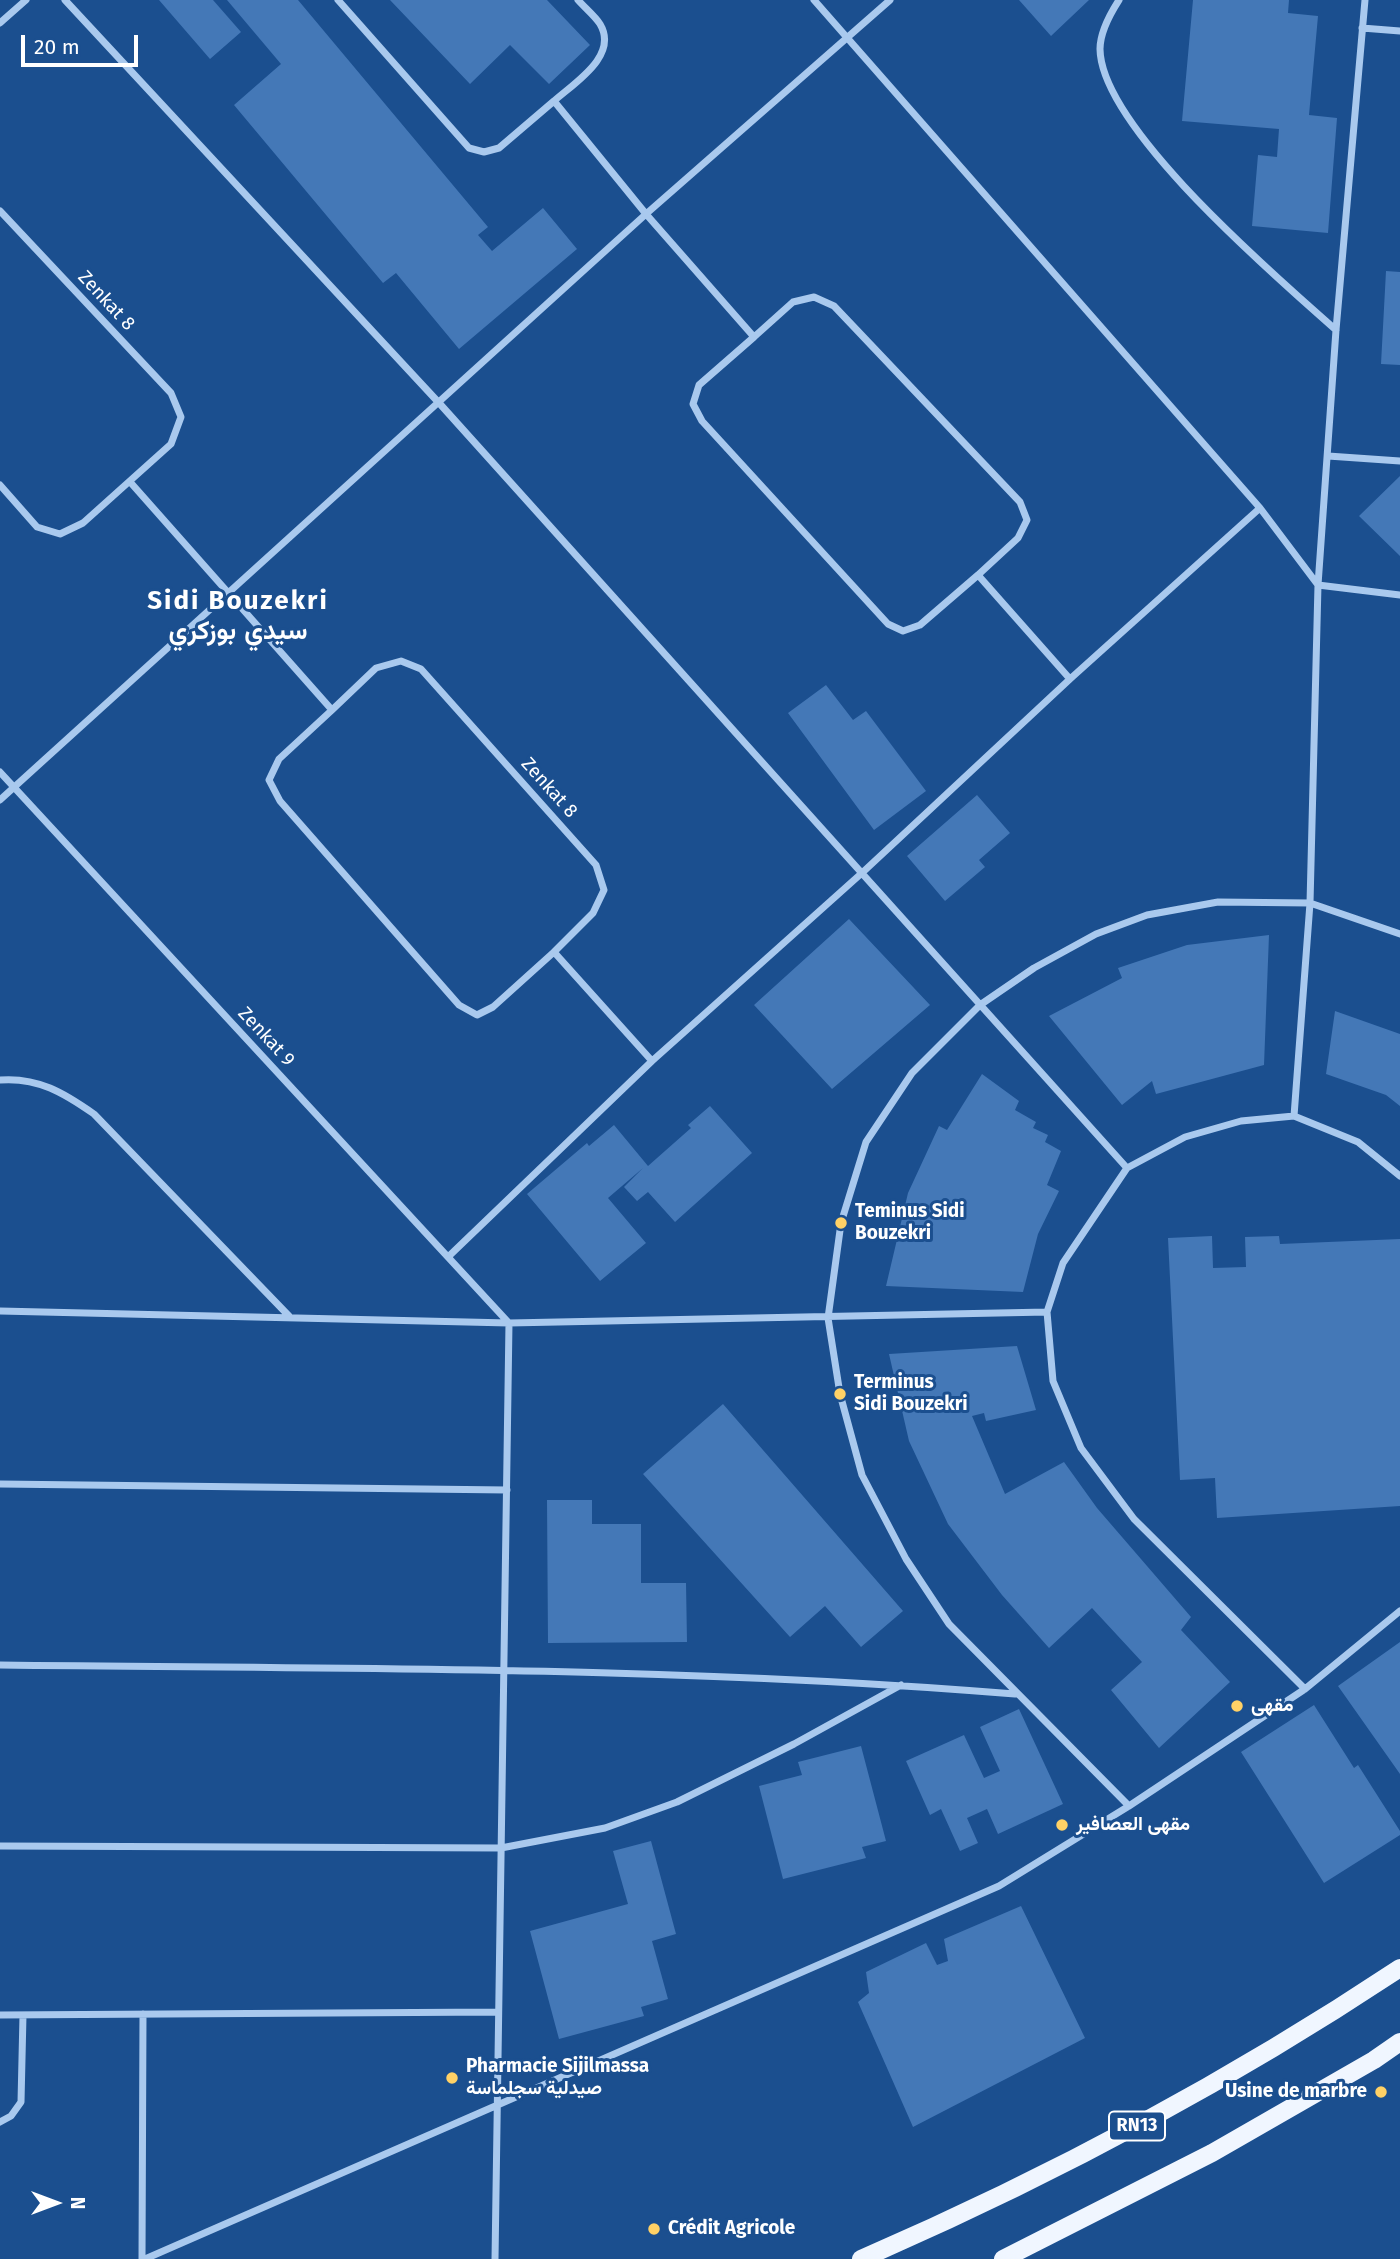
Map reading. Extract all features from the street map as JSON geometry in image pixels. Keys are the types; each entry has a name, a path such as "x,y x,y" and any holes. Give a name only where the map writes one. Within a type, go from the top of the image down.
{"main road":[{"name":"RN13","path":"861,2259 1117,2137 1314,2026 1400,1968"},
{"path":"1003,2259 1212,2153 1374,2060 1400,2042"}],"street":[{"path":"0,23 26,0"},
{"path":"65,0 440,404 1127,1168"},
{"path":"338,0 469,148 484,152 499,148 602,56 605,39 600,25 578,0"},
{"path":"814,0 1260,508 1318,585 1400,595"},
{"path":"0,800 123,686 440,404 646,214 890,0"},
{"path":"1118,0 1107,20 1100,50 1110,83 1135,126 1174,176 1243,246 1336,330"},
{"path":"1294,1116 1310,902 1318,585 1336,330 1365,0"},
{"path":"1362,28 1400,31"},
{"path":"554,101 646,214 754,337"},
{"name":"Zenkat 8","path":"0,211 171,393 181,417 171,444 131,483"},
{"path":"814,297 834,306 1020,502 1027,520 1018,538 920,625 903,631 888,624 702,421 693,404 699,384 754,337 793,302 814,297"},
{"path":"1328,456 1400,461"},
{"path":"0,485 37,527 60,534 83,523 131,483 332,710"},
{"path":"448,1257 652,1061 863,872 1070,679 1260,508"},
{"path":"978,575 1070,679"},
{"name":"Zenkat 8","path":"401,661 421,669 597,865 604,890 593,913 493,1007 477,1014 459,1005 281,802 269,780 279,759 332,710 376,668 401,661"},
{"name":"Zenkat 9","path":"0,772 509,1323"},
{"path":"1129,1807 949,1624 906,1559 862,1475 839,1394 828,1318 841,1223 866,1142 912,1073 980,1005 1034,968 1096,934 1147,915 1218,902 1310,902 1400,934"},
{"path":"554,952 652,1061"},
{"path":"0,1080 41,1083 64,1093 94,1114 289,1316"},
{"path":"1305,1689 1134,1520 1081,1448 1053,1381 1047,1312 1063,1264 1127,1168 1185,1137 1241,1121 1294,1116 1358,1142 1400,1176"},
{"path":"0,1311 509,1323 1047,1312"},
{"path":"495,2259 495,2105 509,1323"},
{"path":"0,1484 507,1490"},
{"path":"143,2014 143,2259 999,1886 1129,1807 1305,1689 1400,1611"},
{"path":"0,1665 503,1672 902,1685 1016,1695"},
{"path":"0,1846 501,1848 605,1828 677,1802 794,1744 902,1685"},
{"path":"0,2015 498,2012"},
{"path":"0,2122 11,2116 21,2102 23,2015"}],"building":[{"path":"159,0 213,0 241,32 210,59"},
{"path":"227,0 298,0 488,227 478,235 492,251 543,208 577,249 459,349 396,273 383,283 234,105 281,64"},
{"path":"390,0 547,0 590,45 549,84 510,45 470,84"},
{"path":"1019,0 1089,0 1051,36"},
{"path":"1193,0 1289,0 1288,13 1318,16 1309,115 1337,118 1328,233 1252,226 1258,155 1277,157 1279,129 1182,121"},
{"path":"1386,271 1400,272 1400,365 1381,364"},
{"path":"1400,476 1400,556 1359,516"},
{"path":"826,685 853,720 866,711 926,791 874,830 788,713"},
{"path":"977,795 1010,833 979,860 985,867 945,901 907,856"},
{"path":"849,919 930,1005 832,1089 754,1005"},
{"path":"1269,935 1264,1065 1156,1094 1152,1081 1122,1105 1049,1016 1122,978 1118,968 1187,945"},
{"path":"1335,1011 1400,1034 1400,1106 1386,1095 1326,1074"},
{"path":"982,1074 1019,1101 1015,1110 1036,1122 1033,1128 1048,1135 1045,1142 1061,1151 1047,1185 1059,1191 1038,1234 1023,1292 886,1286 908,1193 939,1126 947,1130"},
{"path":"710,1106 752,1153 675,1222 648,1192 637,1201 624,1187 643,1168 608,1198 646,1243 600,1281 527,1194 587,1143 589,1146 614,1125 648,1166 691,1128 688,1125"},
{"path":"1212,1236 1213,1268 1246,1267 1245,1237 1279,1236 1280,1244 1400,1239 1400,1506 1217,1518 1215,1478 1180,1480 1168,1238"},
{"path":"1017,1346 1036,1410 986,1421 984,1413 972,1416 1005,1494 1064,1462 1097,1508 1191,1617 1181,1630 1230,1682 1159,1748 1111,1690 1142,1662 1092,1608 1049,1648 1002,1595 948,1524 909,1441 889,1354"},
{"path":"723,1404 903,1611 861,1647 825,1606 790,1637 643,1474"},
{"path":"547,1500 592,1500 592,1524 641,1524 641,1583 686,1583 687,1642 548,1643"},
{"path":"1400,1642 1400,1774 1338,1686"},
{"path":"1314,1705 1354,1768 1358,1765 1400,1831 1400,1835 1324,1883 1241,1752"},
{"path":"1019,1709 1063,1804 998,1834 987,1809 967,1818 978,1843 960,1851 941,1809 930,1815 906,1761 964,1735 984,1778 1000,1771 980,1727"},
{"path":"861,1746 886,1841 862,1847 866,1858 783,1879 759,1786 802,1775 798,1762"},
{"path":"651,1841 676,1934 652,1941 668,1999 641,2007 644,2016 559,2039 530,1931 628,1904 613,1851"},
{"path":"1021,1906 1085,2038 913,2127 858,2002 869,1993 866,1972 926,1943 937,1965 948,1961 944,1939"}],"place":[{"name":"Teminus Sidi Bouzekri","path":"841,1223"},
{"name":"Terminus Sidi Bouzekri","path":"840,1394"},
{"name":"مقهى","path":"1237,1706"},
{"name":"مقهى العصافير","path":"1062,1825"},
{"name":"Pharmacie Sijilmassa صيدلية سجلماسة","path":"452,2078"},
{"name":"Usine de marbre","path":"1381,2092"},
{"name":"Crédit Agricole","path":"654,2229"}],"district":[{"name":"Sidi Bouzekri سيدي بوزكري","path":"238,617"}]}
